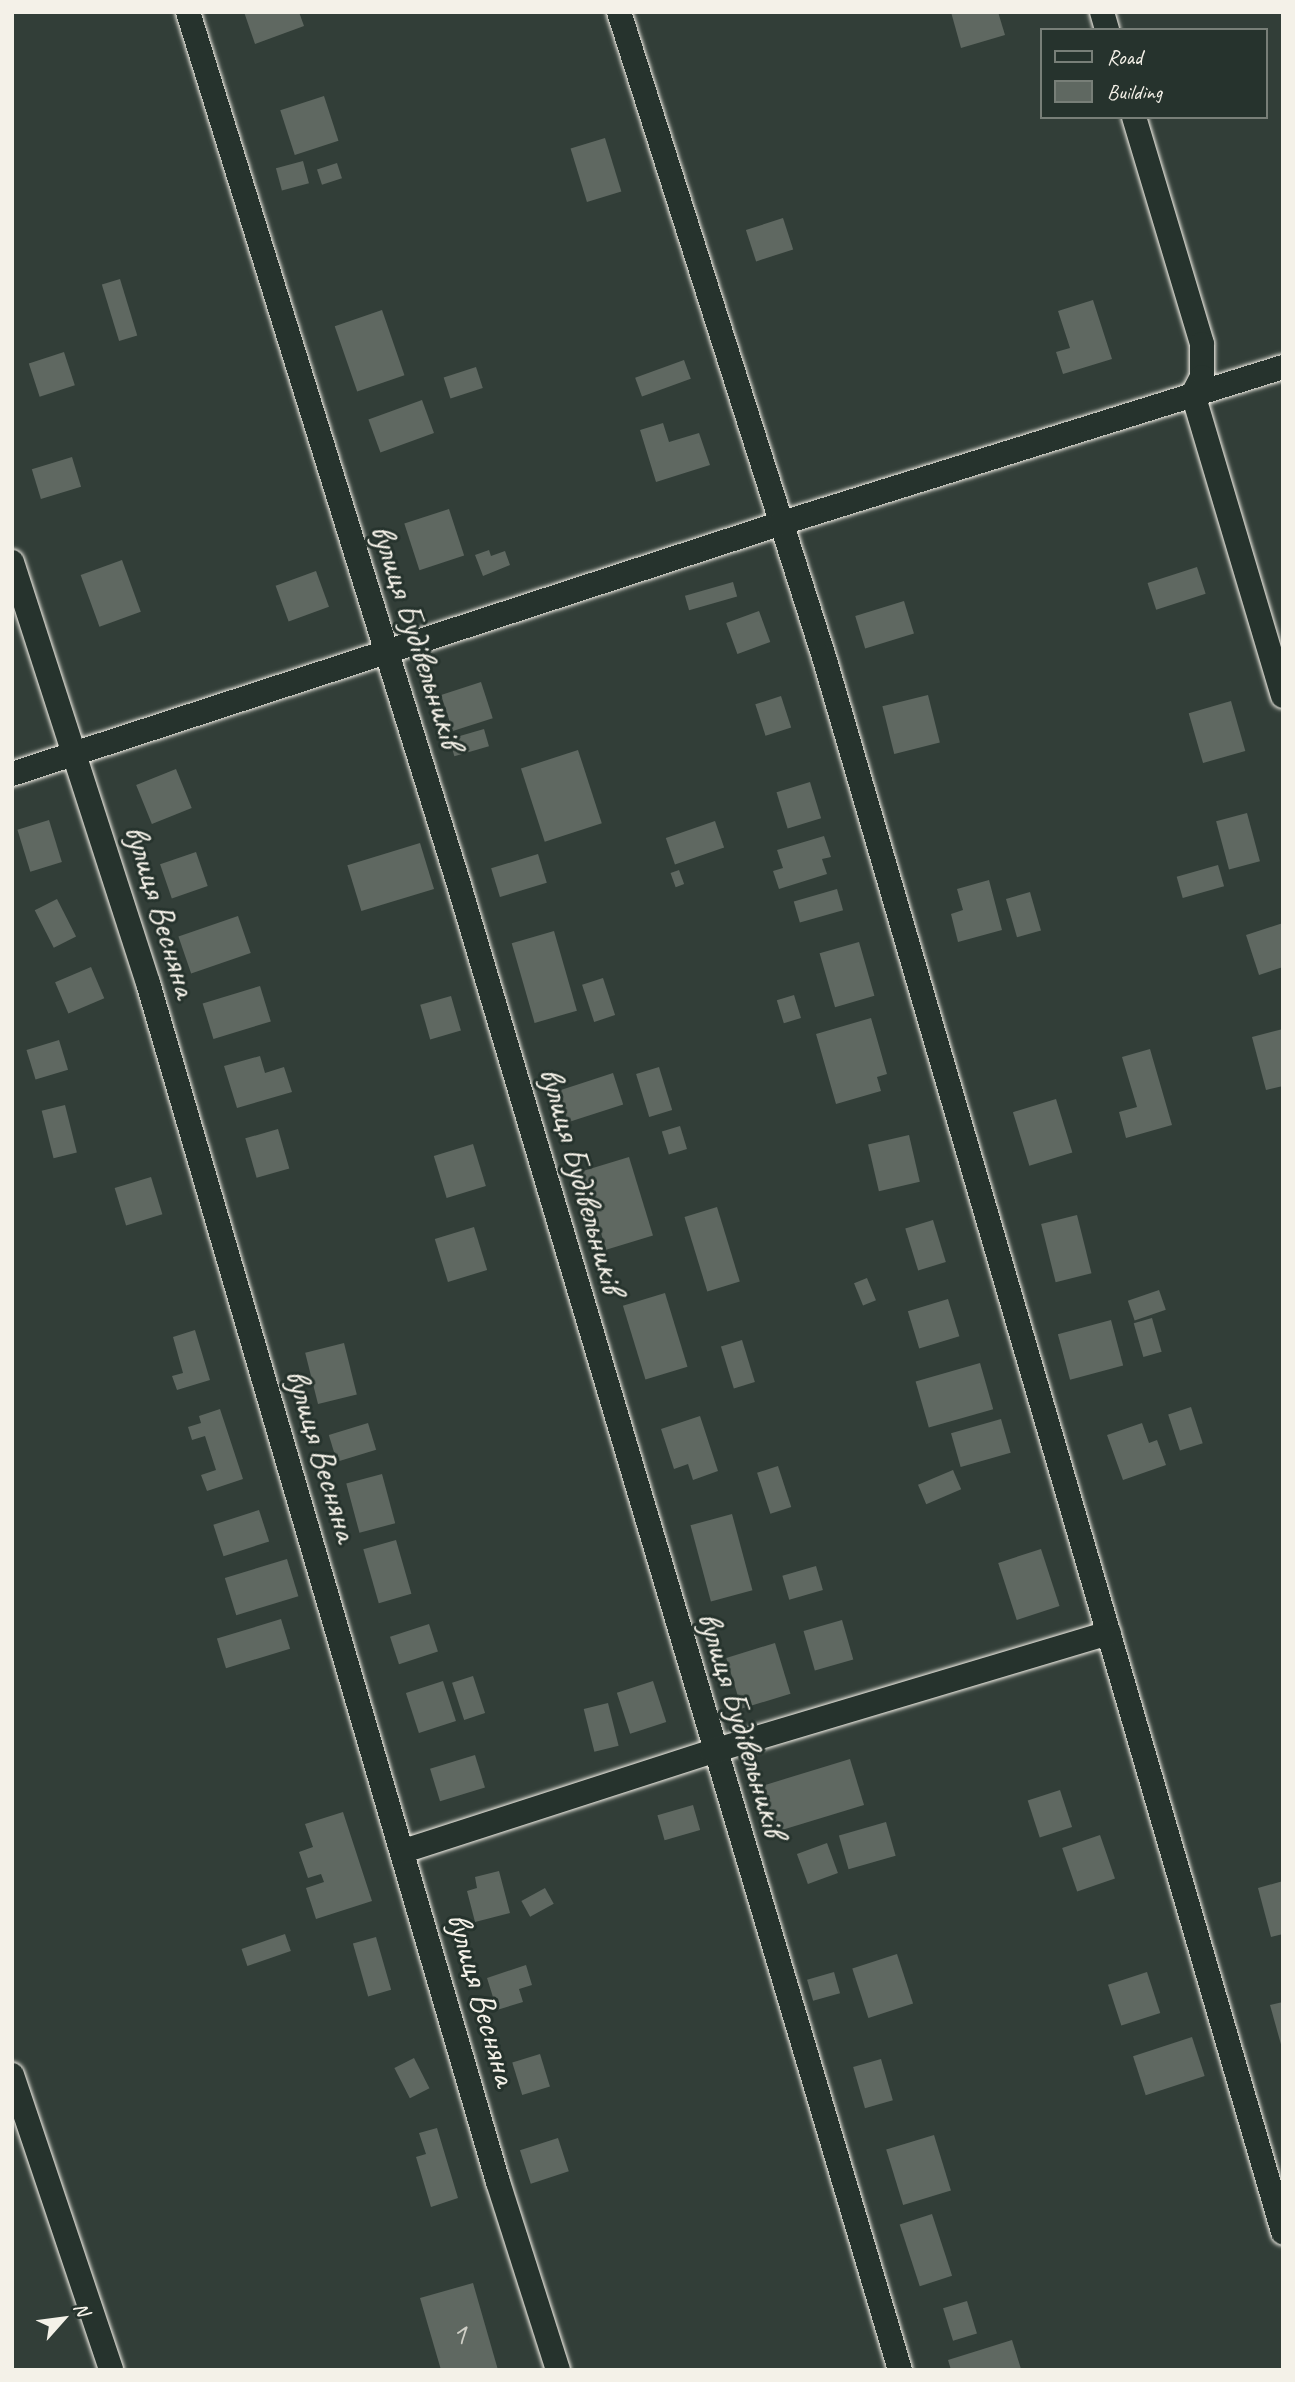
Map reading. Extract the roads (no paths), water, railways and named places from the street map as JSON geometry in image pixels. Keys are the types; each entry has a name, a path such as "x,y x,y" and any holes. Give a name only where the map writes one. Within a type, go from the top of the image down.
{"street":[{"name":"вулиця Будівельників","path":"188,12 384,654 459,885 713,1751 900,2370"},
{"path":"619,12 779,524 792,549 821,645 1283,2232"},
{"path":"1135,119 1202,344 1202,377 1193,394 1283,696"},
{"path":"12,774 779,524 1283,367"},
{"name":"вулиця Весняна","path":"12,562 148,983 404,1851 498,2182 558,2370"},
{"path":"404,1851 713,1751 1109,1633"},
{"path":"12,2075 111,2370"}]}
